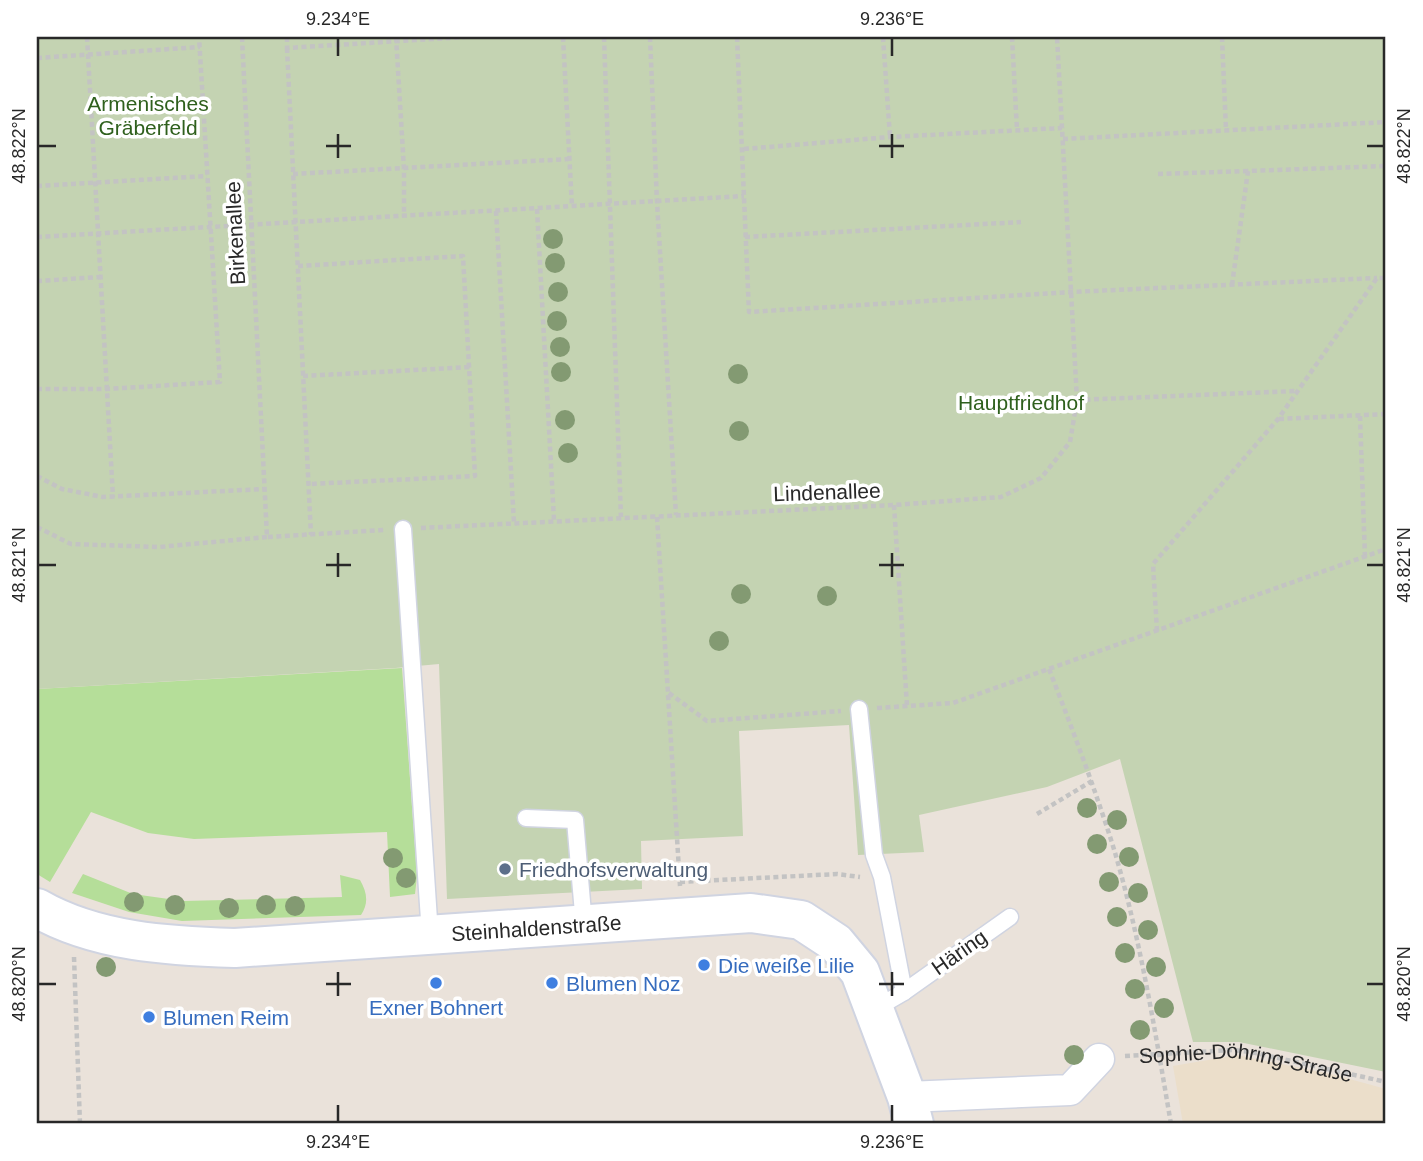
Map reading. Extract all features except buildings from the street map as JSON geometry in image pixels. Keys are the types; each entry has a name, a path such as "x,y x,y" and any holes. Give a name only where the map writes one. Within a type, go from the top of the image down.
{"street":[{"name":"Steinhaldenstraße","path":"37,908 80,927 168,946 235,948 751,913 802,920 836,943 888,1001 910,1111"},
{"path":"910,1111 1070,1090 1099,1059"}],"lane":[{"path":"403,529 430,935"},
{"path":"859,709 874,855 882,877 888,1001"},
{"path":"526,818 575,820 584,925"},
{"name":"Häring","path":"888,1001 1010,917"}],"path":[{"path":"88,37 113,496"},
{"path":"37,389 106,389 220,382 199,37"},
{"name":"Birkenallee","path":"242,37 264,489"},
{"path":"287,37 311,535"},
{"path":"287,48 396,39 465,37"},
{"path":"563,37 572,206"},
{"path":"604,37 621,517"},
{"path":"650,37 676,514"},
{"path":"737,37 750,312 1071,292 1386,278"},
{"path":"883,37 890,137"},
{"path":"1012,37 1017,130"},
{"name":"Lindenallee","path":"37,527 71,544 159,547 267,537 554,520 894,505 1001,497 1041,478 1070,442 1077,400 1057,37"},
{"path":"1222,37 1226,130"},
{"path":"396,39 404,169 404,217"},
{"path":"37,58 200,47"},
{"path":"1063,139 1386,122"},
{"path":"744,149 890,137 1062,128"},
{"path":"293,174 569,159"},
{"path":"1158,174 1386,166"},
{"path":"1232,285 1248,170"},
{"path":"37,186 207,176"},
{"path":"37,237 744,196"},
{"path":"537,209 554,520"},
{"path":"496,211 514,523"},
{"path":"745,237 1021,222"},
{"path":"298,266 463,256 471,367 475,475 310,484"},
{"path":"37,281 101,277"},
{"path":"1157,631 1153,564 1278,419 1377,278"},
{"path":"303,376 471,367"},
{"path":"1077,400 1297,390"},
{"path":"1278,419 1386,414"},
{"path":"1360,416 1365,557"},
{"path":"37,476 62,489 103,497 264,489 267,537"},
{"path":"894,505 907,706"},
{"path":"657,517 681,895"},
{"path":"669,693 706,721 953,704 1386,549"},
{"path":"1049,669 1092,780 1113,848 1133,925 1171,1124"},
{"path":"1037,814 1092,780"},
{"path":"680,882 837,874 852,877"},
{"path":"80,927 74,952 80,1124"},
{"name":"Sophie-Döhring-Straße","path":"1099,1059 1233,1050 1386,1082"}],"shaded area":[{"path":"1237,1055 1335,1075 1386,1089 1386,1124 1183,1124 1173,1066"}],"green space":[{"name":"Hauptfriedhof","path":"37,37 1386,37 1386,1072 1239,1042 1193,1042 1120,759 1047,787 919,815 924,852 858,855 849,725 739,731 743,836 641,841 642,889 447,899 439,664 37,689"},
{"path":"402,668 417,876 415,894 390,897 387,832 194,839 148,833 91,812 50,882 37,874 37,689"},
{"path":"83,874 133,894 183,901 342,897 340,875 360,880 366,893 366,902 361,915 182,921 129,912 72,893"}],"place":[{"name":"Friedhofsverwaltung","path":"505,869"},
{"name":"Die weiße Lilie","path":"704,965"},
{"name":"Exner Bohnert","path":"436,983"},
{"name":"Blumen Noz","path":"552,983"},
{"name":"Blumen Reim","path":"149,1017"}],"park label":[{"name":"Armenisches Gräberfeld","path":"148,115"}]}
